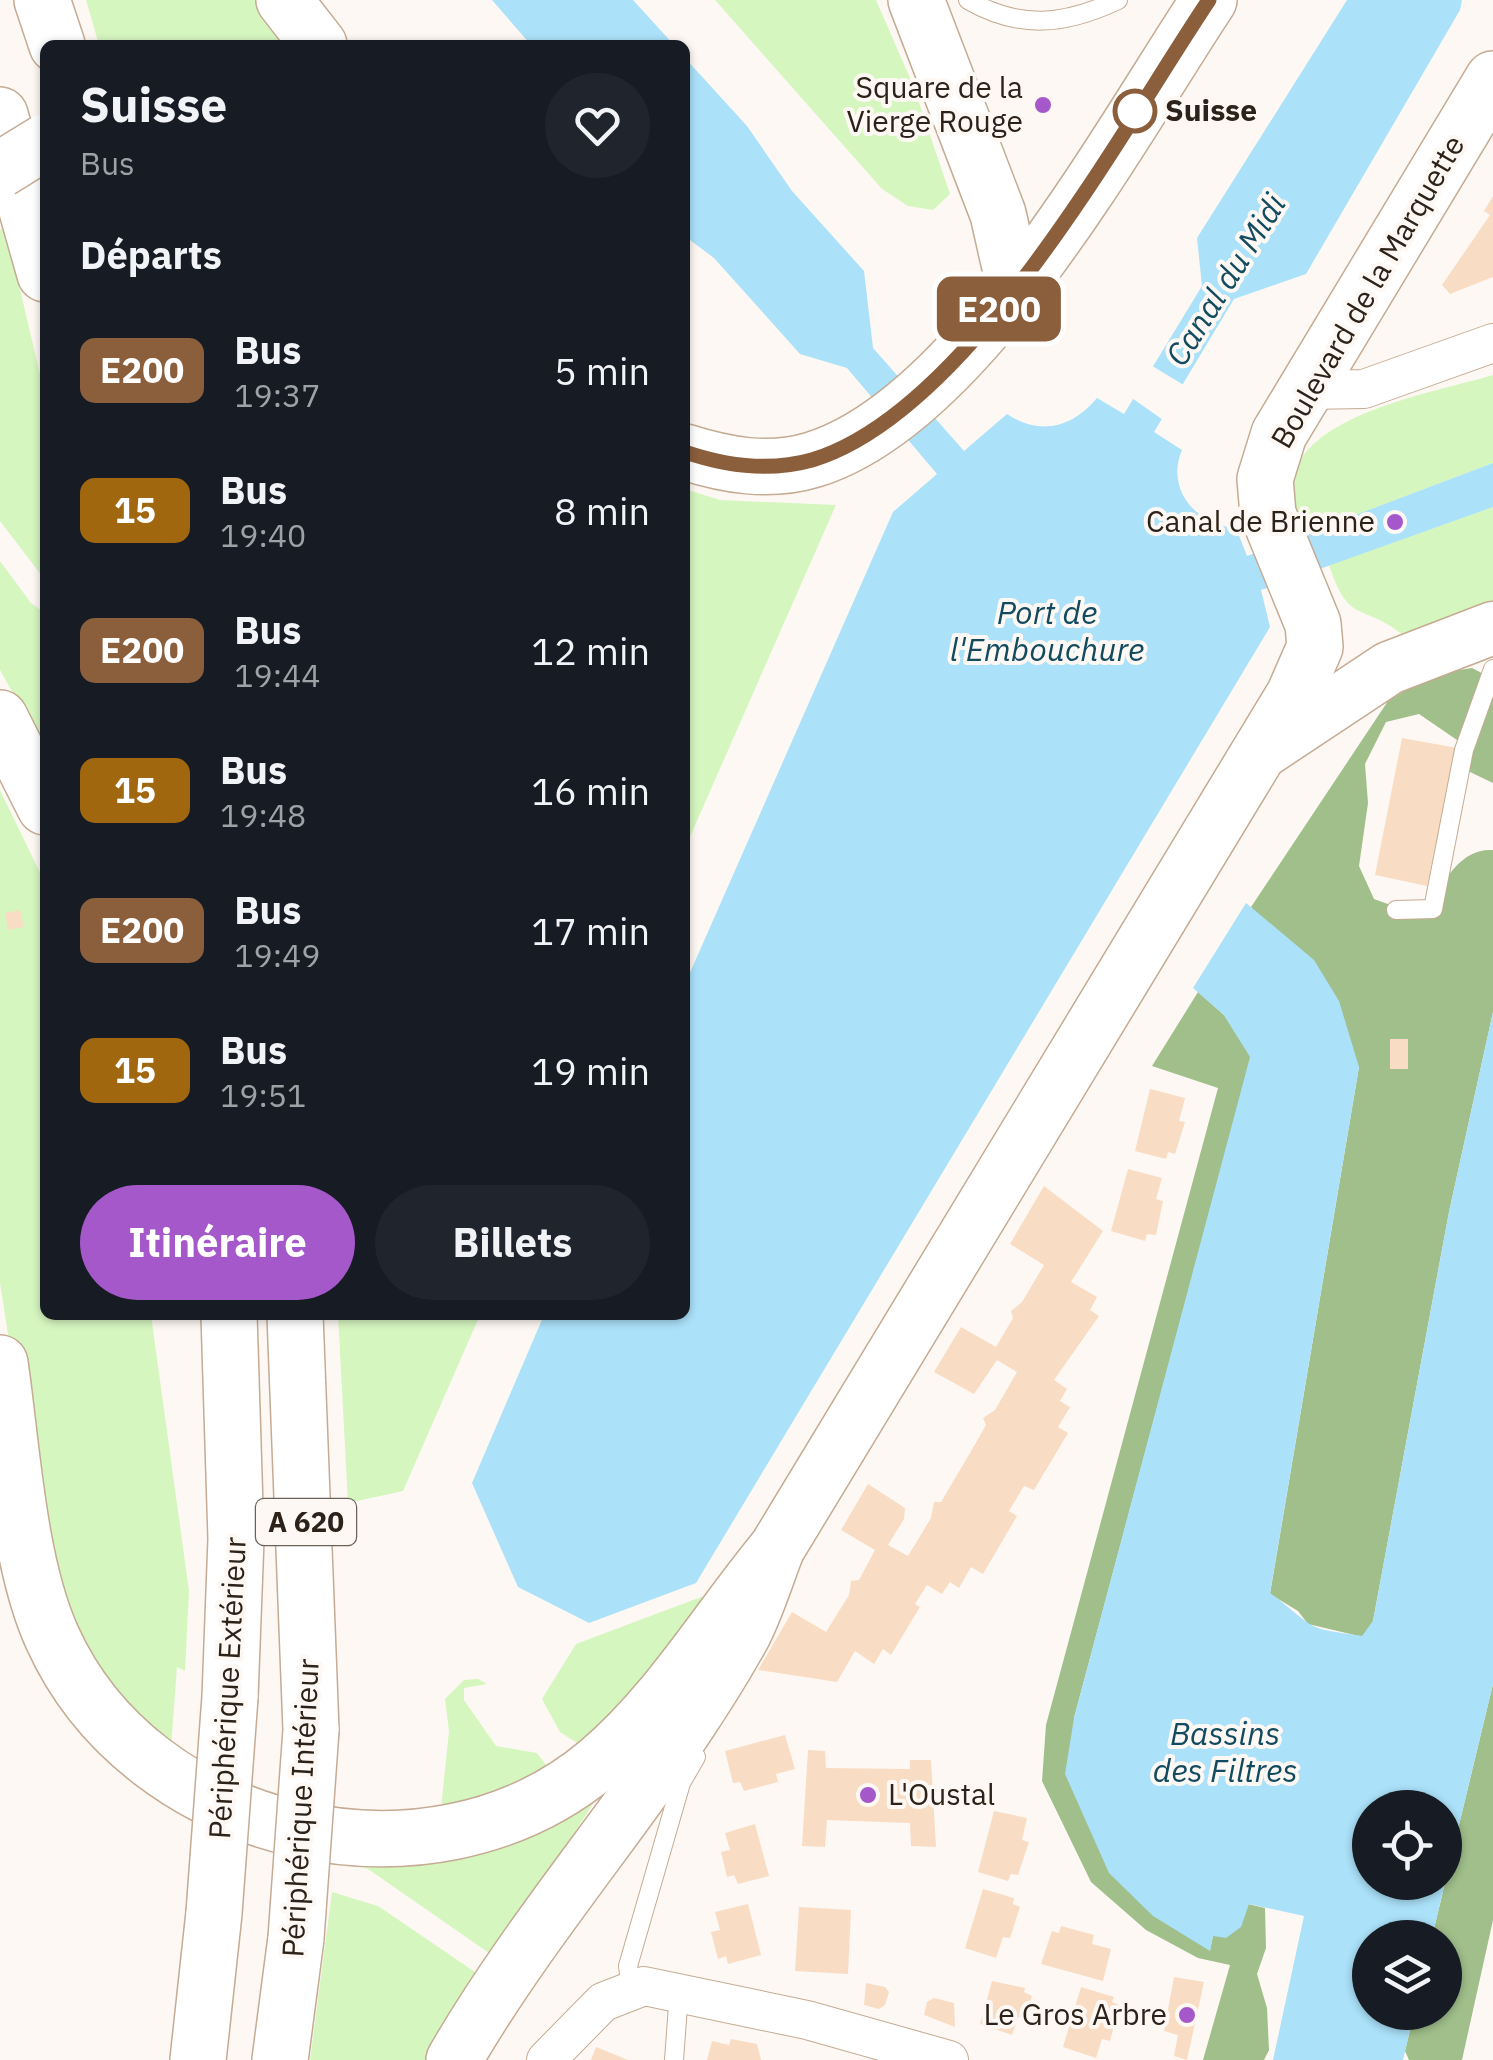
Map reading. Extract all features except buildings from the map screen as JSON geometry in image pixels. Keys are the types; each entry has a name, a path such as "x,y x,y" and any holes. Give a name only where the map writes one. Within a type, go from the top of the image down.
{"main road":[{"path":"42,0 56,40"},
{"path":"284,0 316,40"},
{"path":"916,0 998,214 1015,288"},
{"path":"690,453 761,468 812,460 854,442 918,398 948,370 1015,288 1208,0"},
{"name":"Boulevard de la Marquette","path":"1254,758 1294,695 1314,648 1313,624 1268,514 1265,479 1292,412 1493,79"},
{"path":"0,115 40,256"},
{"path":"0,170 40,145"},
{"path":"0,1509 52,1637 76,1679 131,1744 214,1801 260,1821 345,1839 411,1838 460,1830 517,1809 596,1765 678,1677 777,1548 1254,758 1389,668 1491,648"},
{"path":"0,718 40,797"},
{"path":"197,1320 236,1539"},
{"name":"Périphérique Extérieur","path":"198,2060 214,1913 230,1697 236,1539 228,1320"},
{"name":"Périphérique Intérieur","path":"280,2060 296,1938 311,1730 295,1320"},
{"path":"0,1362 34,1585"},
{"path":"454,2060 508,1973 651,1777 744,1632 777,1548"}],"street":[{"path":"1292,412 1493,343"},
{"path":"546,2060 577,2024 604,2002 631,1989 679,1992 807,2020 949,2060"}],"lane":[{"path":"968,0 998,17 1039,24 1082,17 1118,0"},
{"path":"1396,910 1432,908 1464,750 1491,648"},
{"path":"631,1989 628,1966 670,1820 681,1783 701,1748"},
{"path":"674,2060 679,1992"}],"green space":[{"path":"86,0 273,0 303,40 98,40"},
{"path":"715,0 876,0 913,85 950,194 933,210 908,206 882,189"},
{"path":"5,225 40,375 40,573 0,521 0,230"},
{"path":"1493,375 1493,463 1298,537 1291,499 1293,476 1304,454 1324,436 1379,408"},
{"path":"690,491 720,500 836,505 690,837"},
{"path":"1493,507 1493,603 1403,635 1350,605 1343,597 1329,565"},
{"path":"0,561 40,609 40,742 0,670"},
{"path":"1472,668 1493,679 1493,783 1468,771 1457,740 1419,714 1386,722 1365,764 1368,803 1359,866 1374,899 1396,907 1431,899 1464,859 1493,850 1493,1012 1449,1212 1373,1621 1363,1637 1308,1624 1298,1611 1270,1594 1359,1067 1251,907 1388,701 1429,675"},
{"path":"0,790 40,873 40,1320 152,1320 189,1591 185,1671 177,1667 171,1747 105,1684 53,1583 28,1463 0,1283"},
{"path":"1198,992 1224,1015 1251,1057 1074,1718 1210,1950 1213,1936 1248,1904 1265,1908 1266,1948 1257,1974 1267,2008 1269,2050 1264,2060 1203,2060 1230,1965 1198,1958 1146,1930 1091,1882 1042,1781 1046,1725 1218,1088 1152,1066"},
{"path":"338,1320 478,1320 403,1491 348,1503"},
{"path":"709,1594 693,1629 580,1745 560,1732 542,1699 576,1644"},
{"path":"478,1679 487,1684 464,1688 464,1700 496,1746 537,1753 546,1765 540,1775 441,1808 449,1731 445,1699 464,1680"},
{"path":"1493,1684 1493,1920 1462,2060 1409,2060 1405,2051 1410,2030 1462,2030 1462,1920 1436,1920 1441,1900 1462,1900 1462,1813"},
{"path":"598,1796 547,1875 489,1953 368,1869 333,1860"},
{"path":"332,1892 378,1906 475,1972 426,2060 310,2060"}],"water":[{"path":"492,0 633,0 669,40 527,40"},
{"name":"Port de l'Embouchure","path":"1347,0 1462,0 1460,10 1306,274 1234,299 1154,432 1182,450 1178,479 1188,503 1209,520 1236,528 1247,556 1493,463 1493,507 1261,590 1270,627 696,1583 589,1623 518,1587 472,1483 542,1320 690,1320 690,973 893,512 937,474 847,368 800,354 714,258 690,240 690,63 747,126 792,191 864,271 873,348 964,451 1007,414 1031,425 1055,426 1077,416 1097,398 1124,414 1202,286 1197,238"},
{"name":"Bassins des Filtres","path":"1246,903 1314,960 1339,1001 1359,1067 1270,1593 1313,1626 1362,1636 1373,1621 1449,1212 1493,1012 1493,1684 1462,1813 1462,1790 1352,1790 1352,1900 1441,1900 1436,1920 1352,1920 1352,2030 1410,2030 1403,2060 1273,2060 1304,1916 1249,1904 1241,1927 1226,1938 1213,1936 1210,1951 1153,1916 1109,1873 1065,1774 1074,1718 1250,1057 1224,1015 1193,988"}],"pier":[{"path":"1149,364 1187,387 1166,422 1129,396"}],"bus line":[{"name":"E200","path":"690,454 715,462 761,468 812,460 854,442 918,398 948,370 1038,257 1209,0"}],"place":[{"name":"Square de la Vierge Rouge","path":"1043,105"},
{"name":"Suisse","path":"1135,111"},
{"name":"Canal de Brienne","path":"1395,522"},
{"name":"L'Oustal","path":"868,1795"},
{"name":"Le Gros Arbre","path":"1187,2015"}],"water label":[{"name":"Canal du Midi","path":"1226,280"}]}
